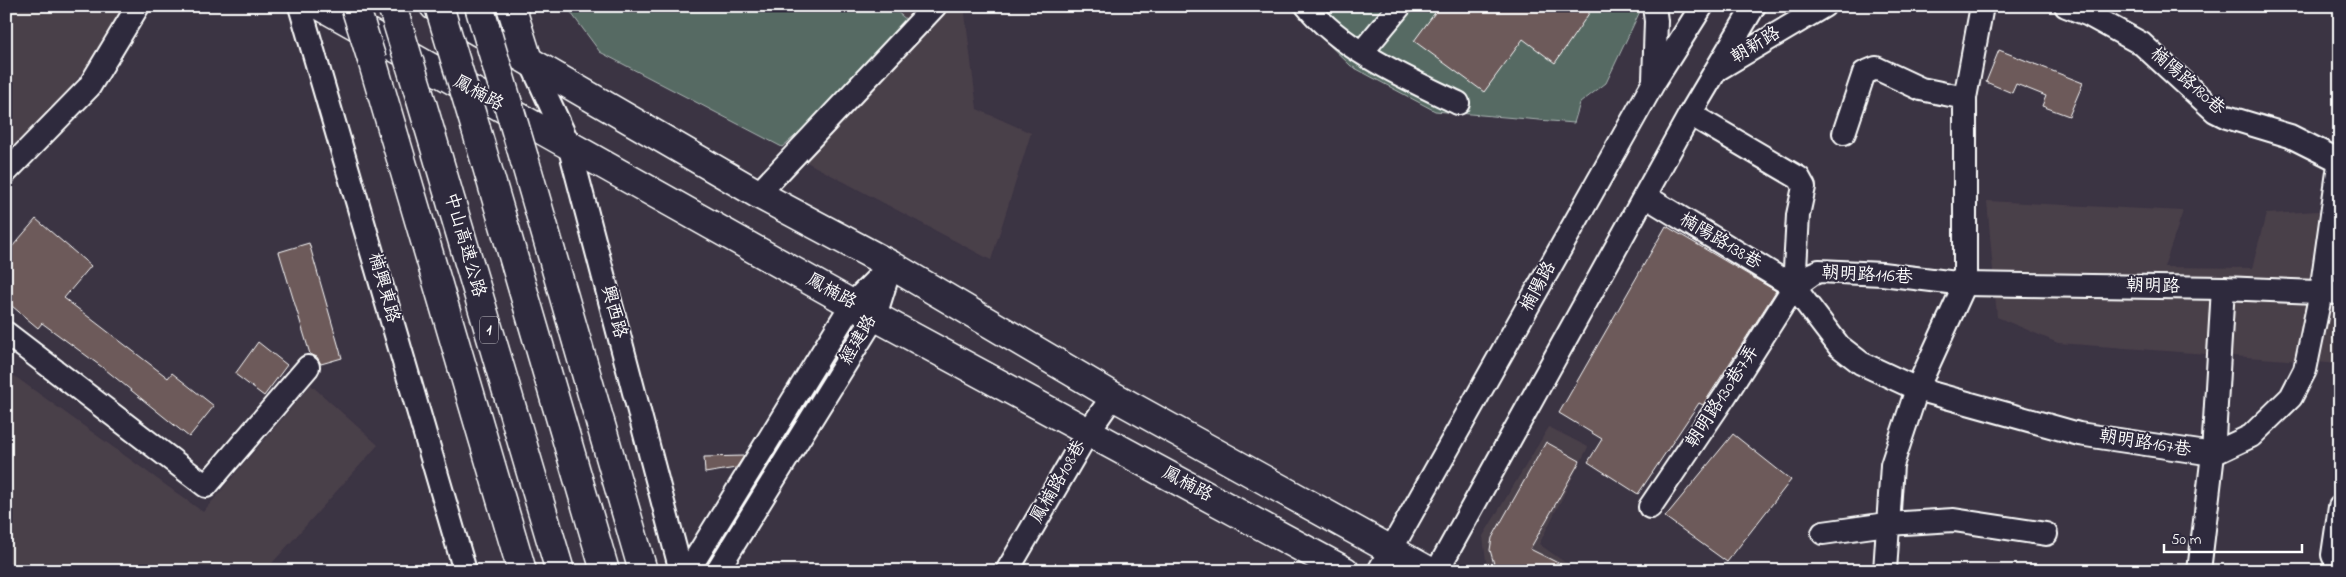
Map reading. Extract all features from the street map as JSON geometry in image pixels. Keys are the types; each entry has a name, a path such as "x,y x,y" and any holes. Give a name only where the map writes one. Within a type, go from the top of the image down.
{"main road":[{"name":"鳳楠路","path":"321,6 864,310 1345,571"},
{"path":"355,6 522,571"},
{"name":"中山高速公路","path":"392,6 560,571"},
{"path":"434,6 758,194 891,265 1385,560 1429,571"},
{"path":"439,6 605,571"},
{"path":"479,6 643,571"},
{"path":"512,6 528,60"}],"street":[{"path":"6,172 89,87 138,6"},
{"name":"楠興東路","path":"300,6 465,571"},
{"name":"興西路","path":"522,6 528,60 569,145 681,571"},
{"path":"758,194 935,6"},
{"path":"1307,6 1317,18 1362,52 1396,73 1458,103"},
{"path":"1362,52 1400,6"},
{"path":"1654,6 1656,21 1654,82"},
{"name":"楠陽路","path":"1385,560 1654,82 1702,6"},
{"path":"1437,571 1714,71 1754,6"},
{"name":"朝新路","path":"1714,71 1824,6"},
{"path":"1885,571 1892,465 1917,389 1966,284 1965,98 1982,6"},
{"name":"楠陽路180巷","path":"2066,6 2089,15 2142,44 2215,110 2227,117 2290,136 2340,160"},
{"path":"1844,133 1864,73 1869,69 1876,68 1921,89 1965,98"},
{"name":"朝明路116巷","path":"1690,114 1799,178 1804,187 1798,215 1794,287"},
{"path":"2199,571 2213,454 2251,436 2291,397 2304,370 2330,293 2340,160"},
{"name":"楠陽路138巷","path":"1645,196 1794,287"},
{"name":"經建路","path":"717,571 891,265"},
{"name":"朝明路116巷","path":"1794,287 1819,271 1882,274 1966,284"},
{"name":"朝明路","path":"1966,284 2223,288 2330,293"},
{"name":"朝明路167巷","path":"1794,287 1839,346 1861,363 1917,389 2079,434 2213,454 2223,288"},
{"name":"朝明路130巷7弄","path":"1650,507 1725,396 1794,287"},
{"name":"經建路","path":"688,571 864,310"},
{"path":"6,333 206,486 308,367"},
{"name":"鳳楠路108巷","path":"1008,571 1088,432 1113,396"},
{"path":"1823,533 1887,524 1954,520 2046,534"},
{"path":"2338,521 2333,555 2340,569"}],"shaded area":[{"path":"6,6 128,6 111,40 81,74 6,174"},
{"path":"890,6 964,6 977,109 1031,133 991,260 801,159 920,31"},
{"path":"1987,201 2183,211 2164,267 2252,268 2266,214 2319,211 2310,273 2340,274 2340,366 2328,363 2058,343 1997,317"},
{"path":"6,370 203,512 311,385 378,445 265,571 6,571"},
{"path":"1549,427 1588,447 1539,544 1577,571 1490,571 1487,569 1483,536"}],"green space":[{"path":"566,6 890,6 920,31 782,147 600,52"},
{"path":"1289,6 1642,7 1606,83 1580,103 1574,123 1435,111 1351,66"}],"building":[{"path":"1440,6 1594,6 1555,63 1523,39 1484,92 1414,41"},
{"path":"1999,50 2083,83 2069,116 2042,106 2046,96 2016,84 2012,93 1986,82"},
{"path":"36,219 91,266 64,298 168,378 172,373 214,406 189,437 106,370 42,323 38,328 6,301 6,254"},
{"path":"1666,226 1776,291 1703,405 1699,403 1638,494 1588,462 1602,439 1559,413"},
{"path":"309,243 342,358 321,364 317,357 310,354 279,252"},
{"path":"258,342 287,365 264,396 235,374"},
{"path":"1733,434 1791,480 1727,562 1665,517"},
{"path":"1546,442 1580,461 1530,549 1574,571 1496,571 1490,550 1492,538"},
{"path":"744,456 736,468 705,473 704,457"}]}
